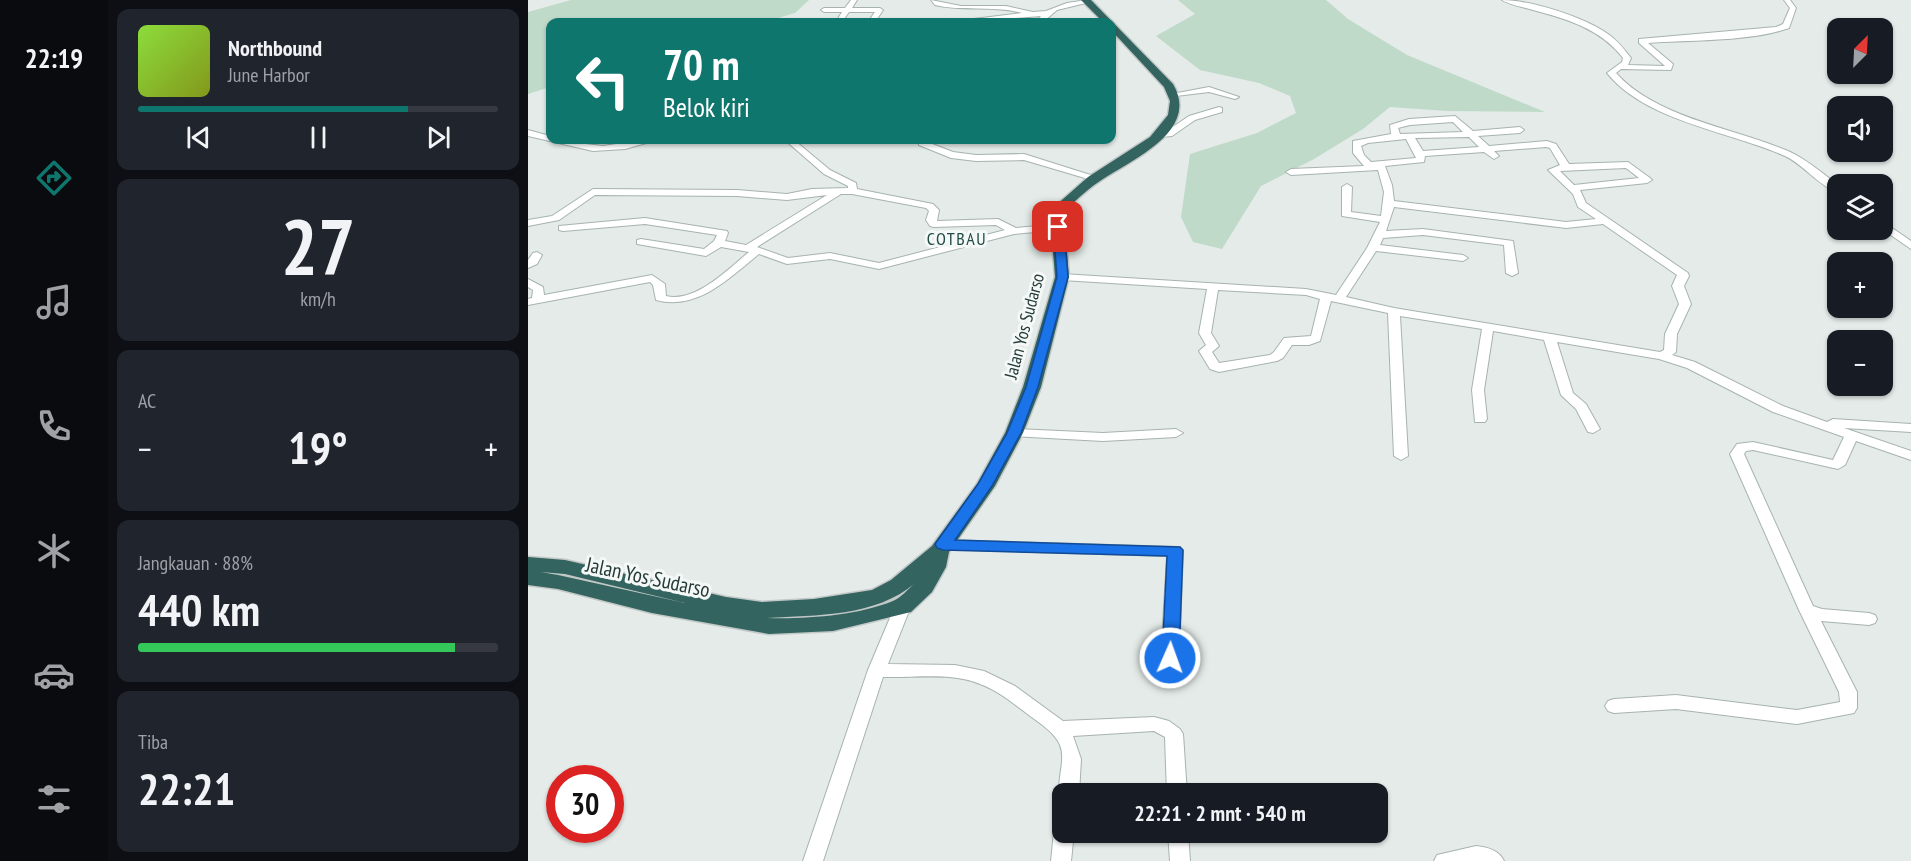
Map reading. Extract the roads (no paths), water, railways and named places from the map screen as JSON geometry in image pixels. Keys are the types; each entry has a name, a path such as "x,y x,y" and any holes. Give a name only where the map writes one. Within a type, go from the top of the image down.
{"highway":[{"path":"1087,1 1104,18"},
{"path":"1116,30 1176,94"},
{"name":"Jalan Yos Sudarso","path":"528,564 565,567 716,603 762,610 814,607 878,596 899,585 941,548 985,486 1014,433 1032,387 1062,277 1058,227 1061,207 1095,178 1146,146 1160,134 1176,113 1178,104 1176,94"},
{"name":"Jalan Yos Sudarso","path":"528,578 558,582 652,605 769,626 833,623 903,606 924,587 936,567 941,548"}],"street":[{"path":"843,18 850,10 854,0"},
{"path":"934,0 937,4 950,6 1005,4 1031,14"},
{"path":"950,6 962,0"},
{"path":"1505,0 1601,32 1613,40 1627,58 1620,67 1612,71 1616,81 1646,100 1696,122 1786,153 1827,182"},
{"path":"1620,67 1668,68 1671,66 1642,41 1759,32 1784,27 1788,24 1793,8 1787,0"},
{"path":"998,18 1045,13 1064,2 1087,1"},
{"path":"824,10 880,10 875,18"},
{"path":"1042,18 1045,13"},
{"path":"1176,94 1209,89 1235,97"},
{"path":"1160,134 1169,134 1177,126 1193,117 1220,110"},
{"path":"1397,138 1393,127 1401,123 1455,119 1494,156"},
{"path":"1356,148 1520,130"},
{"path":"528,133 546,138"},
{"path":"1291,172 1381,166 1421,160 1412,141 1397,138 1358,142 1356,148"},
{"path":"572,144 607,150 635,144"},
{"path":"794,144 827,172 853,185 852,191"},
{"path":"924,144 951,155 976,158 1024,157 1095,178"},
{"path":"1420,154 1550,145 1566,167"},
{"path":"1356,148 1366,163 1381,166"},
{"path":"1572,188 1647,180 1628,165 1566,167 1553,170 1577,193 1582,205 1682,273 1678,285 1685,303 1671,334 1670,352 1661,356"},
{"path":"1341,298 1386,220 1389,191 1381,166"},
{"path":"1347,187 1346,214 1386,220"},
{"path":"528,223 555,218 593,192 738,193 788,197 812,192 852,191 929,206 934,210 931,220 937,224 998,222 1014,231"},
{"path":"533,301 652,278 659,284 660,298 675,302 688,299 753,249 838,192"},
{"path":"1389,203 1566,225 1605,221"},
{"path":"562,228 628,221 657,221 723,233 719,243 710,252 701,254 641,242"},
{"path":"719,243 753,249 787,261 830,256 879,266 1014,231 1058,227"},
{"path":"1379,235 1423,232 1506,241 1509,243 1512,273"},
{"path":"1893,232 1911,246"},
{"path":"1372,247 1463,258"},
{"path":"528,265 537,255"},
{"path":"1062,277 1213,286 1327,296 1394,311 1661,356 1691,365 1778,409 1911,456"},
{"path":"528,282 539,289 533,301"},
{"path":"1213,286 1205,333 1213,346 1205,351 1214,366 1219,368 1273,358 1279,355 1288,341 1309,341 1316,338 1327,296"},
{"path":"1394,311 1401,456"},
{"path":"1480,418 1478,390 1488,327"},
{"path":"1549,337 1567,395 1581,408 1593,429"},
{"path":"1816,423 1875,424 1911,428"},
{"path":"1875,424 1875,442"},
{"path":"1014,433 1103,437 1176,433"},
{"path":"1614,706 1676,702 1797,717 1848,708 1850,700 1848,692 1807,610 1737,454 1742,447 1753,446 1838,465 1852,434"},
{"path":"941,548 1175,550 1170,658"},
{"path":"813,861 877,670 903,606"},
{"path":"1807,610 1821,615 1869,619"},
{"path":"877,670 967,674 979,676 1012,692 1050,720 1070,746 1072,759 1070,783"},
{"path":"1059,729 1154,724 1163,726 1174,734 1176,783"},
{"path":"1061,861 1063,843"},
{"path":"1179,843 1180,861"},
{"path":"1444,861 1472,855 1482,855 1494,861"}],"district":[{"name":"COTBAU","path":"957,238"}]}
